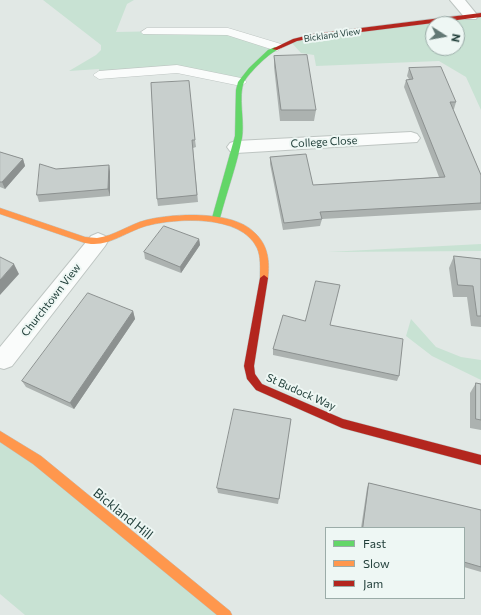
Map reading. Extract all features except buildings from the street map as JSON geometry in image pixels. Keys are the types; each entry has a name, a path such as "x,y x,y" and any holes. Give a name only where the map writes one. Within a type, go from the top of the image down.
{"street":[{"path":"457,0 476,16"},
{"name":"Bickland View","path":"241,82 262,58 277,47 295,40 313,36 476,16"},
{"path":"216,218 236,147 240,124 239,90 241,82"},
{"name":"College Close","path":"236,147 411,138"},
{"path":"0,211 85,240 98,241"},
{"name":"Churchtown View","path":"4,359 98,241 128,229 163,220 216,218"},
{"name":"St Budock Way","path":"216,218 240,226 250,233 261,246 264,253 264,276 248,367 251,380 259,387 342,423 481,460"},
{"name":"Bickland Hill","path":"0,436 37,460 226,615"}],"lane":[{"path":"147,32 228,31 277,47"},
{"path":"99,75 177,68 241,82"}],"green space":[{"path":"43,0 134,0 127,4 116,32 221,30 277,47 241,82 198,72 99,75 99,69 69,71 96,55 101,50 101,45"},
{"path":"481,15 481,110 466,77 439,61 316,66 314,55 301,53 291,42 425,23 425,56 465,56 465,17"},
{"path":"481,244 481,251 328,252"},
{"path":"411,319 436,347 461,357 481,360 481,380 432,356 406,336"},
{"path":"0,436 226,615 25,615 0,594"}],"traffic: fast":[{"path":"216,218 239,136 239,90 241,82 251,69 270,51 275,49"}],"traffic: slow":[{"path":"0,211 85,240 96,241 108,238 146,223 191,218 225,221 240,226 252,234 260,245 264,261 264,278"},
{"path":"0,436 37,460 226,615"}],"traffic: jam":[{"path":"275,49 295,40 313,36 481,15"},
{"path":"264,278 249,366 250,376 259,387 342,423 481,460"}]}
